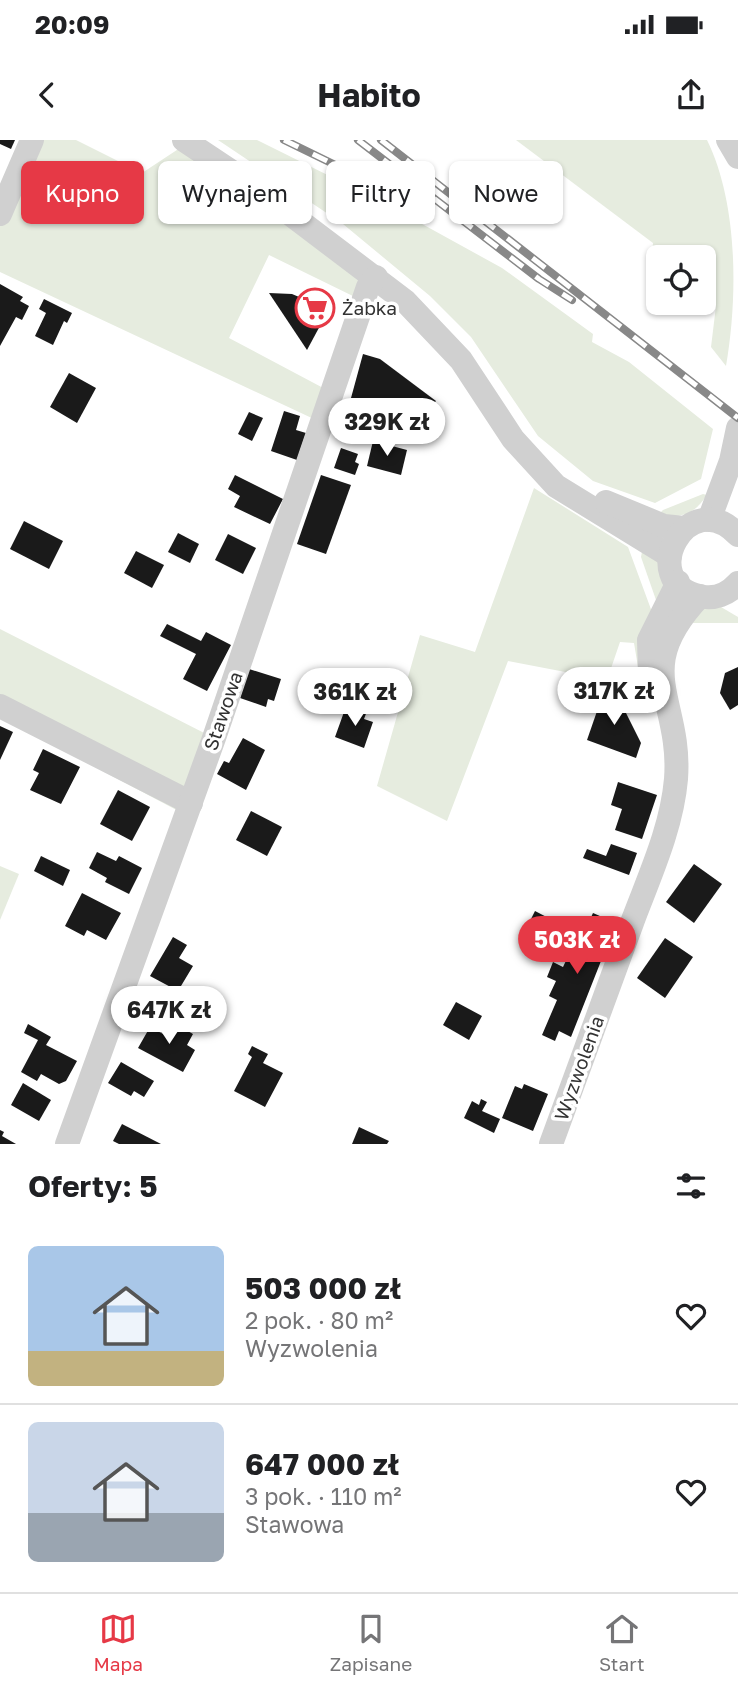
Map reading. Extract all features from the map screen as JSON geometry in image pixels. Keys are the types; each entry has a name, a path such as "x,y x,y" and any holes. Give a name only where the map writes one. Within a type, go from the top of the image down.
{"street":[{"path":"0,214 32,140"},
{"path":"184,140 256,188 376,277 426,320 461,360 513,439 556,486 670,556"},
{"path":"728,140 738,157"},
{"name":"Stawowa","path":"67,1144 191,803 368,287 376,277"},
{"path":"709,520 731,461 738,428"},
{"path":"537,465 608,503 664,526 684,528 709,520 735,532 731,461"},
{"path":"684,528 673,542 670,556 671,570 678,582 688,592 724,596"},
{"name":"Wyzwolenia","path":"675,751 656,702 648,653 655,624 678,582"},
{"name":"Wyzwolenia","path":"551,1144 663,841 676,779 675,751 660,673 662,659 677,622 724,596"},
{"path":"0,706 191,803"}],"shaded area":[{"path":"32,140 76,140 118,161 23,161"},
{"path":"218,140 257,140 299,161 249,161"},
{"path":"516,140 707,140 725,192 733,251 732,310 726,366 711,347 716,315 716,245 653,245 563,175 563,161 544,161"},
{"path":"189,142 215,161 160,161"},
{"path":"158,162 158,224 303,224 376,277 359,299 269,255 229,338 327,390 316,420 0,272 0,214 21,165 21,224 144,224 144,172"},
{"path":"312,167 326,174 326,213 312,203"},
{"path":"343,224 422,224 502,268 593,334 592,342 629,362 713,429 701,479 655,503 593,481 538,436 471,337 430,296"},
{"path":"534,488 628,547 652,612 641,685 634,643 620,642 607,680 508,661 447,821 377,786 420,635 475,652"},
{"path":"703,494 707,495 702,502 686,514 658,515 663,510"},
{"path":"643,546 658,556 666,584 656,600 641,557"},
{"path":"721,607 738,617 738,623 688,623 703,608"},
{"path":"0,629 214,738 186,815 0,717"},
{"path":"0,866 19,874 0,920"}],"building":[{"path":"0,140 15,140 11,149 0,144"},
{"path":"0,284 23,297 20,301 29,306 22,320 16,317 0,346"},
{"path":"269,293 292,294 318,305 321,324 307,350"},
{"path":"44,299 72,313 67,323 64,321 53,345 35,336 46,313 39,309"},
{"path":"363,354 380,359 436,401 414,427 373,422 348,409"},
{"path":"69,373 96,388 77,423 50,407"},
{"path":"284,411 300,416 296,430 306,433 297,460 271,451"},
{"path":"249,412 263,418 252,441 238,434"},
{"path":"373,441 407,450 401,475 367,466"},
{"path":"341,448 358,454 355,462 359,464 355,475 334,468"},
{"path":"235,475 283,499 270,524 234,507 240,496 228,489"},
{"path":"321,475 351,485 326,554 297,544"},
{"path":"24,521 63,541 49,569 10,549"},
{"path":"178,533 199,544 190,563 168,552"},
{"path":"228,534 256,548 243,574 215,560"},
{"path":"136,551 164,565 152,588 124,573"},
{"path":"167,624 201,641 206,632 231,645 207,691 183,679 196,654 160,636"},
{"path":"738,667 738,705 730,710 720,693 725,673"},
{"path":"249,669 281,679 274,701 268,699 266,707 240,698"},
{"path":"604,691 618,697 641,743 636,758 587,740"},
{"path":"355,707 367,711 364,719 373,722 364,748 335,737 344,712 352,715"},
{"path":"0,726 13,732 0,760"},
{"path":"243,738 265,750 246,790 217,774 224,761 229,763"},
{"path":"43,749 80,767 61,804 30,790 39,773 33,770"},
{"path":"618,782 657,795 642,839 615,830 622,809 611,805"},
{"path":"118,790 150,807 132,841 100,824"},
{"path":"251,811 282,827 267,856 236,840"},
{"path":"611,844 637,853 629,875 583,858 587,849 606,856"},
{"path":"97,852 116,861 119,856 142,868 129,894 105,882 107,878 89,868"},
{"path":"41,856 70,870 63,886 34,871"},
{"path":"694,864 722,884 694,923 666,902"},
{"path":"82,893 121,913 106,940 87,930 84,936 65,926"},
{"path":"535,911 560,924 554,936 529,923"},
{"path":"593,913 616,923 571,1037 559,1031 555,1041 542,1035 557,1000 549,996 556,981 547,977 553,962 563,967 573,946 568,944 577,926 589,933 591,927 587,926"},
{"path":"173,937 187,945 179,958 193,966 178,991 150,976"},
{"path":"665,938 693,957 665,998 637,978"},
{"path":"456,1002 482,1016 469,1040 443,1025"},
{"path":"172,1022 193,1034 187,1045 195,1050 183,1072 138,1048 150,1027 165,1035"},
{"path":"28,1024 51,1037 46,1045 77,1061 66,1081 59,1084 41,1074 37,1081 21,1072 38,1040 24,1033"},
{"path":"252,1046 268,1054 263,1063 283,1073 265,1107 234,1091 252,1057 248,1054"},
{"path":"121,1062 154,1081 144,1097 134,1091 131,1096 108,1083"},
{"path":"23,1083 51,1100 39,1121 11,1105"},
{"path":"524,1084 548,1094 533,1131 502,1118 515,1086 522,1089"},
{"path":"481,1099 487,1102 482,1111 500,1119 494,1133 464,1118 472,1101 479,1105"},
{"path":"122,1124 161,1144 119,1144 113,1141"},
{"path":"359,1127 389,1141 387,1144 352,1144"},
{"path":"0,1130 4,1132 2,1136 16,1144 0,1144"}],"railway":[{"path":"284,140 327,161"},
{"path":"358,140 539,279 572,300"},
{"path":"381,140 738,418"}],"place":[{"name":"Żabka","path":"315,308"}]}
